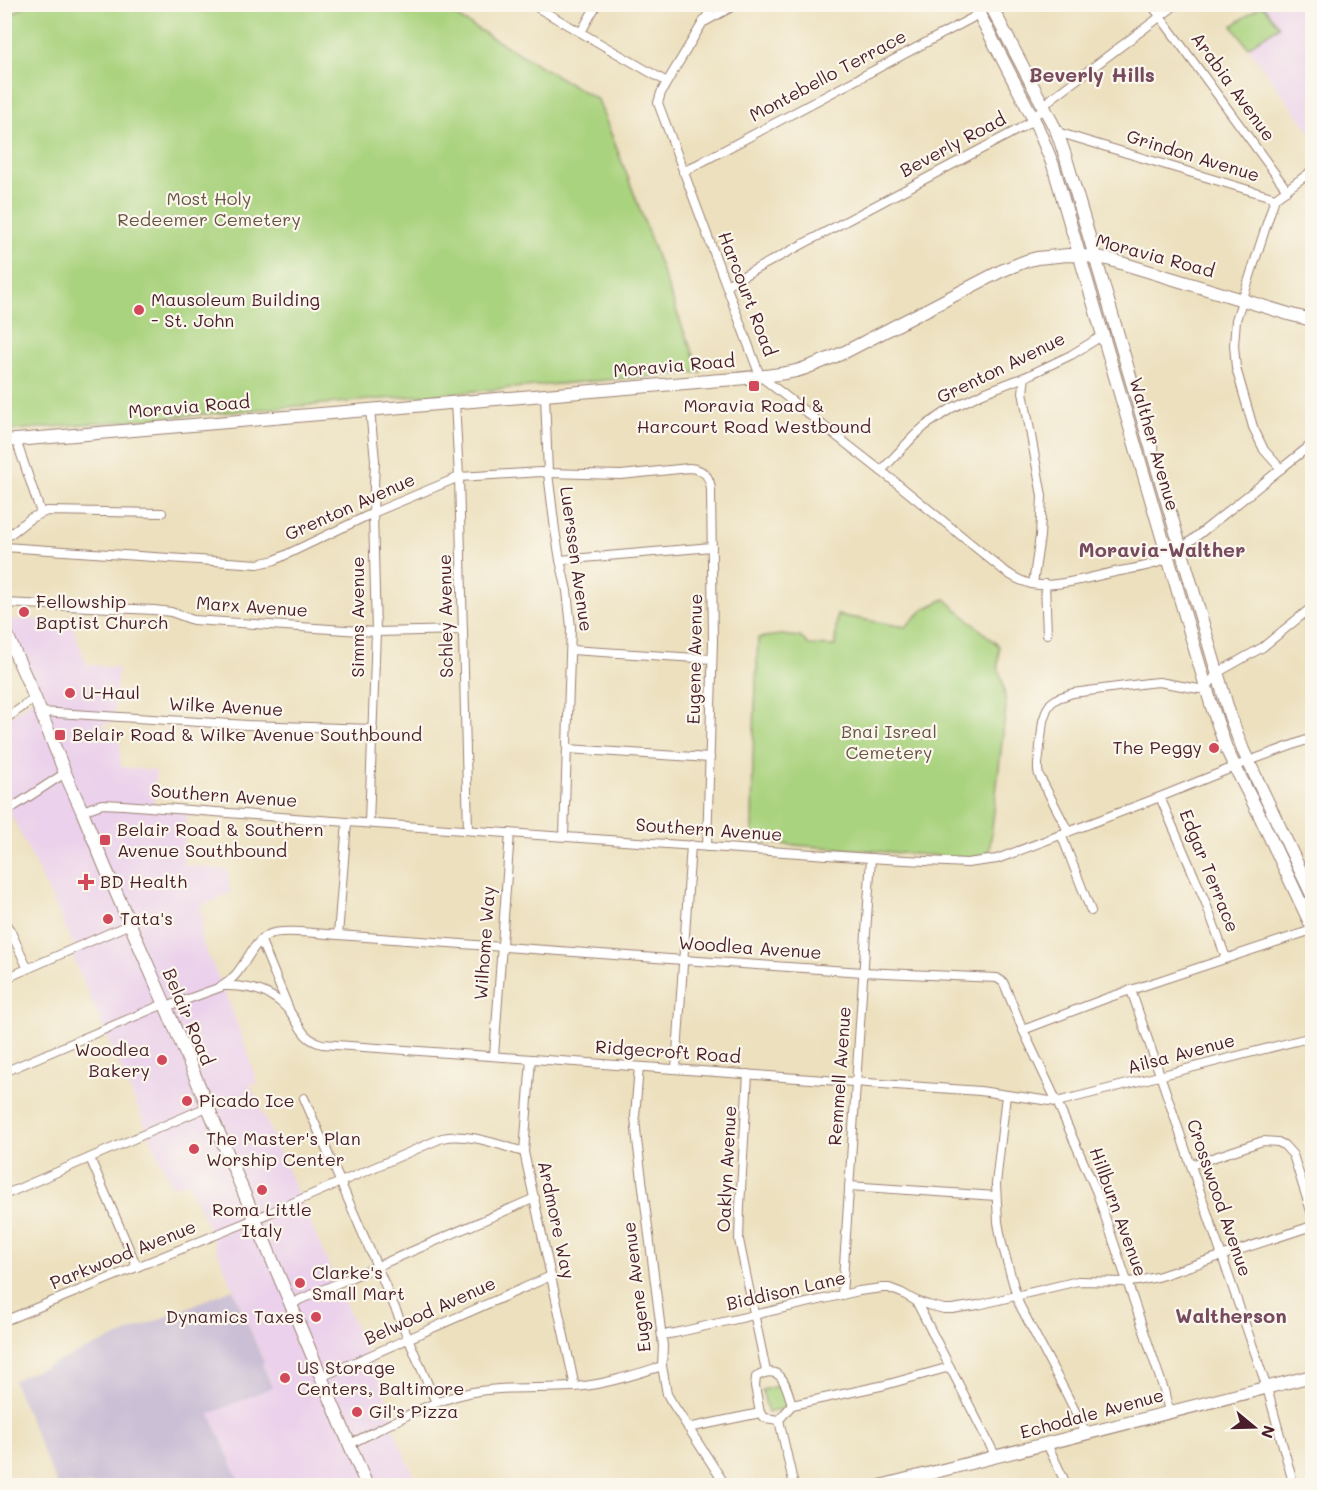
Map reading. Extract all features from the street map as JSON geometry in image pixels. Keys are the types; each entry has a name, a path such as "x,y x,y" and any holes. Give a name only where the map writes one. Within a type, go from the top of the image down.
{"main road":[{"name":"Walther Avenue","path":"990,4 1057,132 1096,257 1230,716 1312,895"},
{"name":"Walther Avenue","path":"979,7 1033,118 1053,165 1226,748 1312,929"},
{"name":"Moravia Road","path":"10,441 760,376 797,370 825,362 1012,266 1055,255 1096,257 1312,320"},
{"path":"1169,558 1182,549"},
{"name":"Belair Road","path":"4,628 367,1485"},
{"name":"Echodale Avenue","path":"880,1485 898,1483 1312,1376"}],"street":[{"path":"531,4 667,82"},
{"path":"581,32 597,4"},
{"name":"Harcourt Road","path":"714,4 667,82 660,96 659,108 760,376 1002,569 1019,580 1045,585 1130,569 1169,558"},
{"path":"705,21 737,4"},
{"name":"Arabia Avenue","path":"1151,4 1287,190"},
{"name":"Beverly Road","path":"726,285 1027,124 1052,98 1177,4"},
{"name":"Montebello Terrace","path":"683,172 972,18 979,7"},
{"name":"Grindon Avenue","path":"1057,132 1275,198 1312,171"},
{"path":"1275,198 1234,332 1234,356 1253,428 1264,450 1281,469"},
{"name":"Grenton Avenue","path":"881,471 914,436 965,401 1025,377 1071,355 1103,335 1117,330"},
{"path":"1025,377 1023,392 1042,496 1040,536 1033,584"},
{"name":"Luerssen Avenue","path":"545,395 548,473 560,560 570,610 571,650 564,836"},
{"name":"Schley Avenue","path":"455,402 468,830"},
{"name":"Simms Avenue","path":"369,823 376,632 373,513 375,460 370,410"},
{"path":"10,441 41,513"},
{"path":"1182,549 1312,444"},
{"name":"Grenton Avenue","path":"4,547 258,564 275,560 373,513 459,477 541,472 621,475 689,468 706,474"},
{"name":"Eugene Avenue","path":"706,474 711,490 712,547 712,659 707,847"},
{"path":"4,539 31,518 41,513 57,510 162,513"},
{"path":"560,560 712,547"},
{"path":"1045,585 1047,634"},
{"name":"Marx Avenue","path":"4,603 166,611 190,620 200,621 376,632 463,630"},
{"path":"1091,911 1064,833 1040,774 1038,764 1043,722 1047,709 1054,700 1072,693 1159,682 1199,689 1207,687 1217,673 1263,647 1312,607"},
{"path":"571,650 712,659"},
{"path":"4,720 35,698"},
{"name":"Wilke Avenue","path":"41,712 247,725 373,729"},
{"name":"Southern Avenue","path":"82,811 102,804 957,863 998,859 1312,738"},
{"path":"567,748 710,758"},
{"path":"4,813 65,773"},
{"name":"Edgar Terrace","path":"1160,797 1205,901 1226,958"},
{"path":"338,935 347,822"},
{"name":"Wilhome Way","path":"494,1056 510,833"},
{"path":"676,1069 691,845"},
{"name":"Remmell Avenue","path":"842,1296 871,858"},
{"path":"4,921 28,969"},
{"path":"4,980 130,924"},
{"path":"1023,1030 1080,1007 1312,929"},
{"name":"Woodlea Avenue","path":"261,940 268,934 278,932 338,935 863,972 997,978 1003,982 1023,1030"},
{"path":"4,1071 165,1006 223,986 239,972 261,940"},
{"name":"Ridgecroft Road","path":"261,940 290,1012 305,1035 310,1040 322,1044 856,1082 1006,1095 1057,1102"},
{"name":"Ridgecroft Road","path":"223,986 238,985 260,990 273,997 290,1012"},
{"name":"Crosswood Avenue","path":"1131,990 1267,1388 1294,1485"},
{"name":"Hillburn Avenue","path":"1023,1030 1097,1193 1164,1389 1169,1412"},
{"name":"Ailsa Avenue","path":"1057,1102 1312,1037"},
{"name":"Ardmore Way","path":"531,1059 524,1152 575,1387"},
{"name":"Eugene Avenue","path":"639,1066 636,1123 667,1394 726,1485"},
{"name":"Oaklyn Avenue","path":"748,1074 740,1248 766,1371"},
{"path":"1006,1095 996,1196 1002,1244 1019,1304 1086,1433"},
{"path":"304,1098 434,1398"},
{"path":"4,1195 207,1107"},
{"name":"Parkwood Avenue","path":"4,1321 254,1219 432,1142 448,1137 468,1138 524,1152"},
{"path":"1191,1165 1263,1141 1278,1142 1293,1155 1312,1214"},
{"path":"90,1158 137,1267"},
{"path":"849,1186 996,1196"},
{"path":"291,1306 299,1300 535,1198"},
{"name":"Biddison Lane","path":"662,1335 882,1288 896,1290 916,1301 934,1307 952,1309 1078,1281 1138,1281 1222,1257 1312,1226"},
{"name":"Belwood Avenue","path":"321,1377 552,1276"},
{"path":"916,1301 996,1457"},
{"path":"350,1444 436,1403 467,1394 485,1391 575,1387 605,1382 662,1366"},
{"path":"779,1420 792,1405 885,1385 950,1367"},
{"path":"779,1420 765,1418 760,1413 755,1386 756,1377 766,1371 774,1372 784,1381 792,1405"},
{"path":"688,1428 760,1413"},
{"path":"779,1420 794,1485"},
{"path":"1047,1443 1067,1485"},
{"path":"4,1473 9,1485"},
{"path":"1303,1485 1312,1483"}],"shaded area":[{"path":"1255,5 1312,5 1312,134 1248,48 1273,28"},
{"path":"12,619 70,621 87,665 118,668 113,723 104,723 106,734 120,740 121,767 156,771 154,808 187,811 183,865 228,870 230,893 200,907 204,919 200,937 225,992 249,1056 257,1084 250,1084 397,1422 392,1425 418,1485 241,1485 210,1413 272,1386 188,1181 172,1187 70,951 76,949 5,803 4,720 35,698 5,623"},
{"path":"233,1289 272,1387 210,1414 241,1485 57,1485 13,1380"}],"green space":[{"name":"Most Holy Redeemer Cemetery","path":"28,4 437,5 598,100 701,372 5,431 5,19"},
{"path":"1261,6 1279,26 1248,47 1232,26"},
{"name":"Bnai Isreal Cemetery","path":"945,599 999,646 998,667 1006,707 989,854 969,858 753,842 753,754 758,638 781,635 800,637 809,645 835,646 837,615 905,627 924,609"},
{"path":"782,1385 788,1407 768,1413 762,1390"}],"place":[{"name":"Mausoleum Building - St. John","path":"139,310"},
{"name":"Moravia Road & Harcourt Road Westbound","path":"754,386"},
{"name":"Fellowship Baptist Church","path":"24,612"},
{"name":"U-Haul","path":"70,693"},
{"name":"Belair Road & Wilke Avenue Southbound","path":"60,735"},
{"name":"The Peggy","path":"1214,748"},
{"name":"Belair Road & Southern Avenue Southbound","path":"105,840"},
{"name":"BD Health","path":"86,882"},
{"name":"Tata's","path":"108,919"},
{"name":"Woodlea Bakery","path":"162,1060"},
{"name":"Picado Ice","path":"187,1101"},
{"name":"The Master's Plan Worship Center","path":"194,1149"},
{"name":"Roma Little Italy","path":"262,1190"},
{"name":"Clarke's Small Mart","path":"300,1283"},
{"name":"Dynamics Taxes","path":"316,1317"},
{"name":"US Storage Centers, Baltimore","path":"285,1378"},
{"name":"Gil's Pizza","path":"357,1412"}],"district":[{"name":"Beverly Hills","path":"1092,75"},
{"name":"Moravia-Walther","path":"1162,550"},
{"name":"Waltherson","path":"1231,1316"}]}
